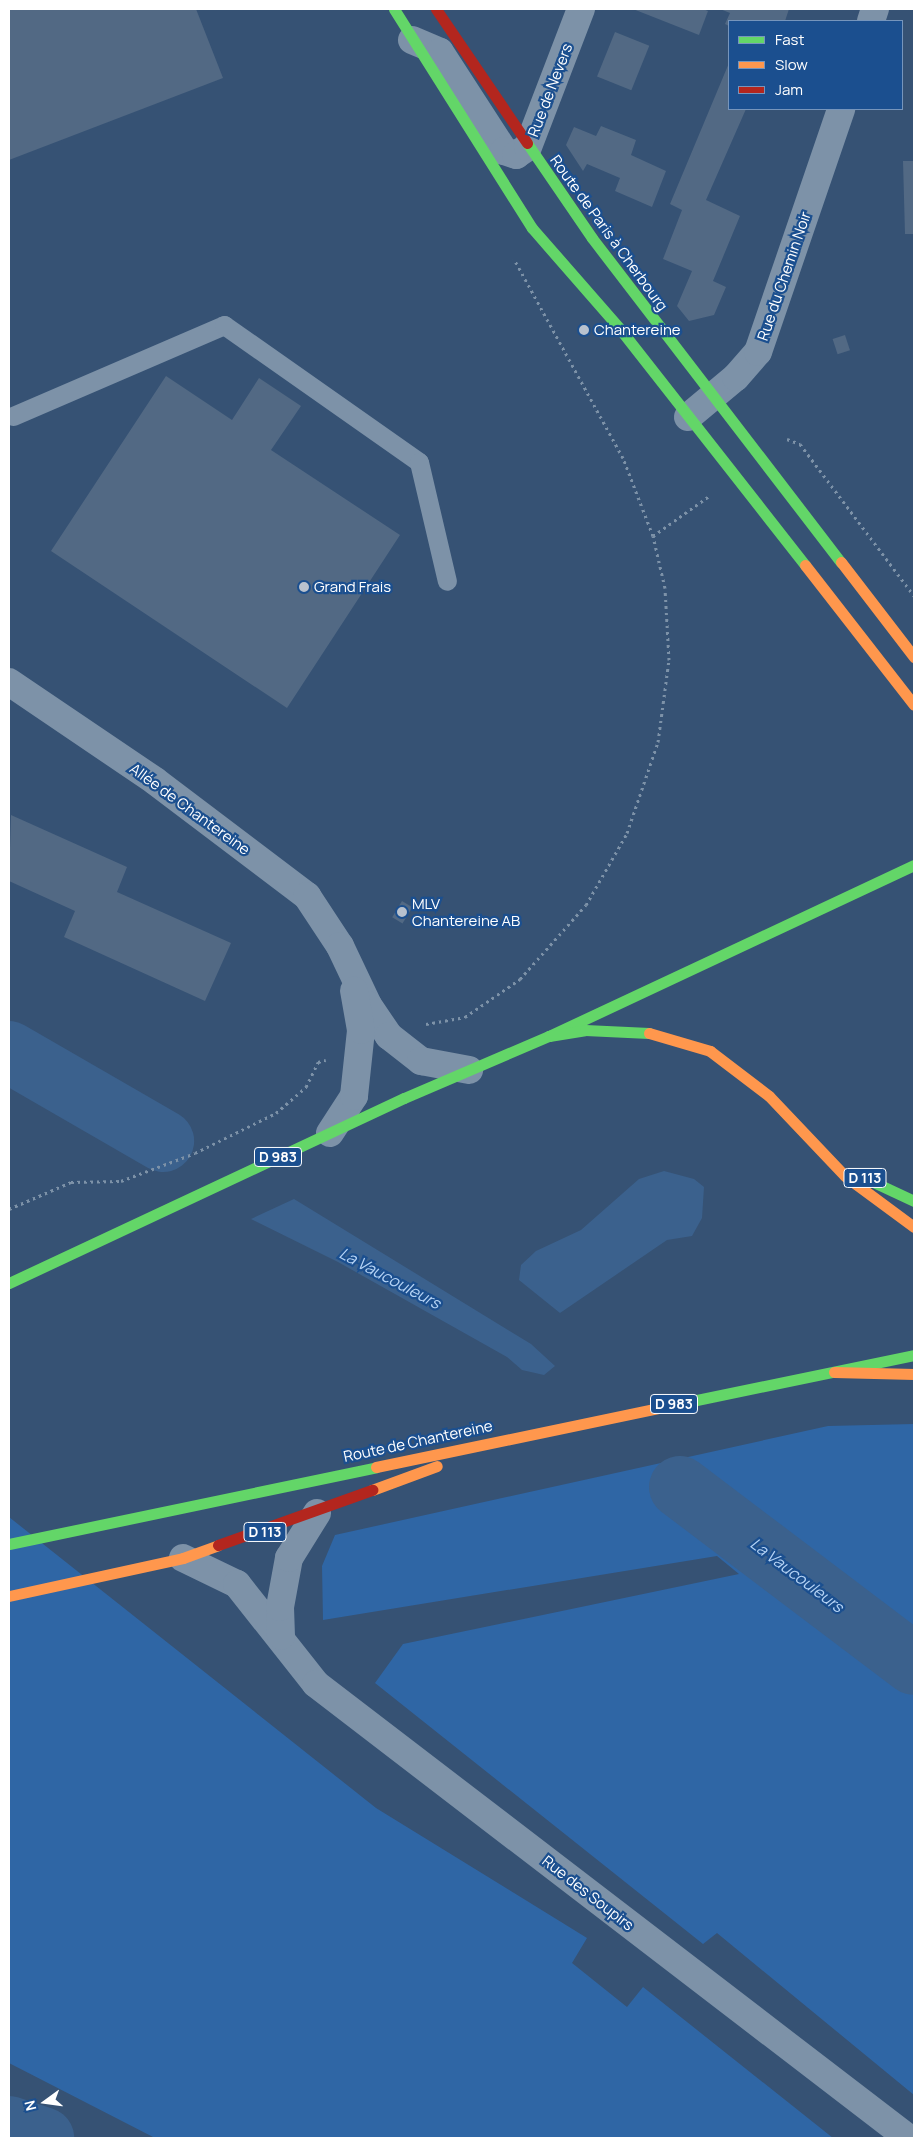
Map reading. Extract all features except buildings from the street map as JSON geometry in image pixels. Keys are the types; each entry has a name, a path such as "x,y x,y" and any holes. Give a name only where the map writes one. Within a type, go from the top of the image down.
{"main road":[{"path":"394,9 526,220 688,417 914,705"},
{"name":"Route de Paris à Cherbourg","path":"436,9 528,147 625,283 715,394 914,657"},
{"path":"549,1036 914,865"},
{"name":"D 983","path":"9,1283 330,1132 549,1036 638,1030 684,1040 736,1067 819,1150 868,1194 914,1227"},
{"name":"D 113","path":"819,1150 914,1201"},
{"name":"D 983","path":"834,1372 914,1355"},
{"path":"834,1372 914,1374"},
{"name":"Route de Chantereine","path":"9,1544 512,1436 834,1372"},
{"name":"D 113","path":"9,1596 183,1558 317,1513 512,1436"}],"street":[{"name":"Rue de Nevers","path":"412,40 440,52 504,151 516,155 528,147 579,14"},
{"name":"Rue du Chemin Noir","path":"688,417 715,394 758,352 841,110"},
{"name":"Allée de Chantereine","path":"9,682 155,781 307,896 347,961 389,1036"},
{"path":"330,1132 354,1096 360,1047 360,1021 347,961"},
{"path":"389,1036 421,1061 468,1070"},
{"path":"281,1636 280,1607 289,1558 317,1513"},
{"name":"Rue des Soupirs","path":"183,1558 237,1584 281,1636 316,1684 908,2138"}],"lane":[{"path":"13,416 224,326 419,462 446,581"}],"path":[{"path":"389,1036 465,1017 520,979 586,905 627,833 658,742 669,660 665,588 653,536 623,458 508,250"},
{"path":"9,1209 71,1182 121,1181 195,1153 276,1113 306,1087 318,1062 360,1047"}],"shaded area":[{"path":"914,1424 914,2095 717,1933 703,1944 375,1683 403,1644 739,1574 717,1556 323,1620 322,1566 335,1535 828,1426"},
{"path":"9,1517 376,1808 587,1938 572,1963 627,2007 643,1987 833,2138 155,2138 9,2063"}],"water":[{"path":"664,1171 694,1179 704,1187 702,1218 692,1236 667,1240 560,1313 519,1280 521,1265 536,1251 581,1230 639,1179"},
{"path":"294,1199 531,1344 555,1366 544,1375 522,1370 507,1357 338,1262 251,1219"}],"waterway":[{"name":"La Vaucouleurs","path":"9,1052 163,1141"},
{"name":"La Vaucouleurs","path":"680,1487 914,1664"},
{"name":"La Vaucouleurs","path":"9,2127 43,2138"}],"traffic: fast":[{"path":"394,9 532,228 620,329 805,565"},
{"path":"527,143 592,238 841,562"},
{"path":"549,1036 914,865"},
{"path":"9,1283 404,1098 549,1036 585,1030 649,1033"},
{"path":"867,1179 914,1201"},
{"path":"663,1407 914,1355"},
{"path":"9,1544 376,1467"}],"traffic: slow":[{"path":"841,562 914,657"},
{"path":"805,565 914,705"},
{"path":"649,1033 710,1051 769,1096 845,1176 914,1227"},
{"path":"834,1372 914,1374"},
{"path":"376,1467 663,1407"},
{"path":"372,1490 437,1466"},
{"path":"9,1596 183,1558 218,1545"}],"traffic: jam":[{"path":"436,9 527,143"},
{"path":"218,1545 372,1490"}],"place":[{"name":"Chantereine","path":"584,330"},
{"name":"Grand Frais","path":"304,587"},
{"name":"MLV Chantereine AB","path":"402,912"}]}
